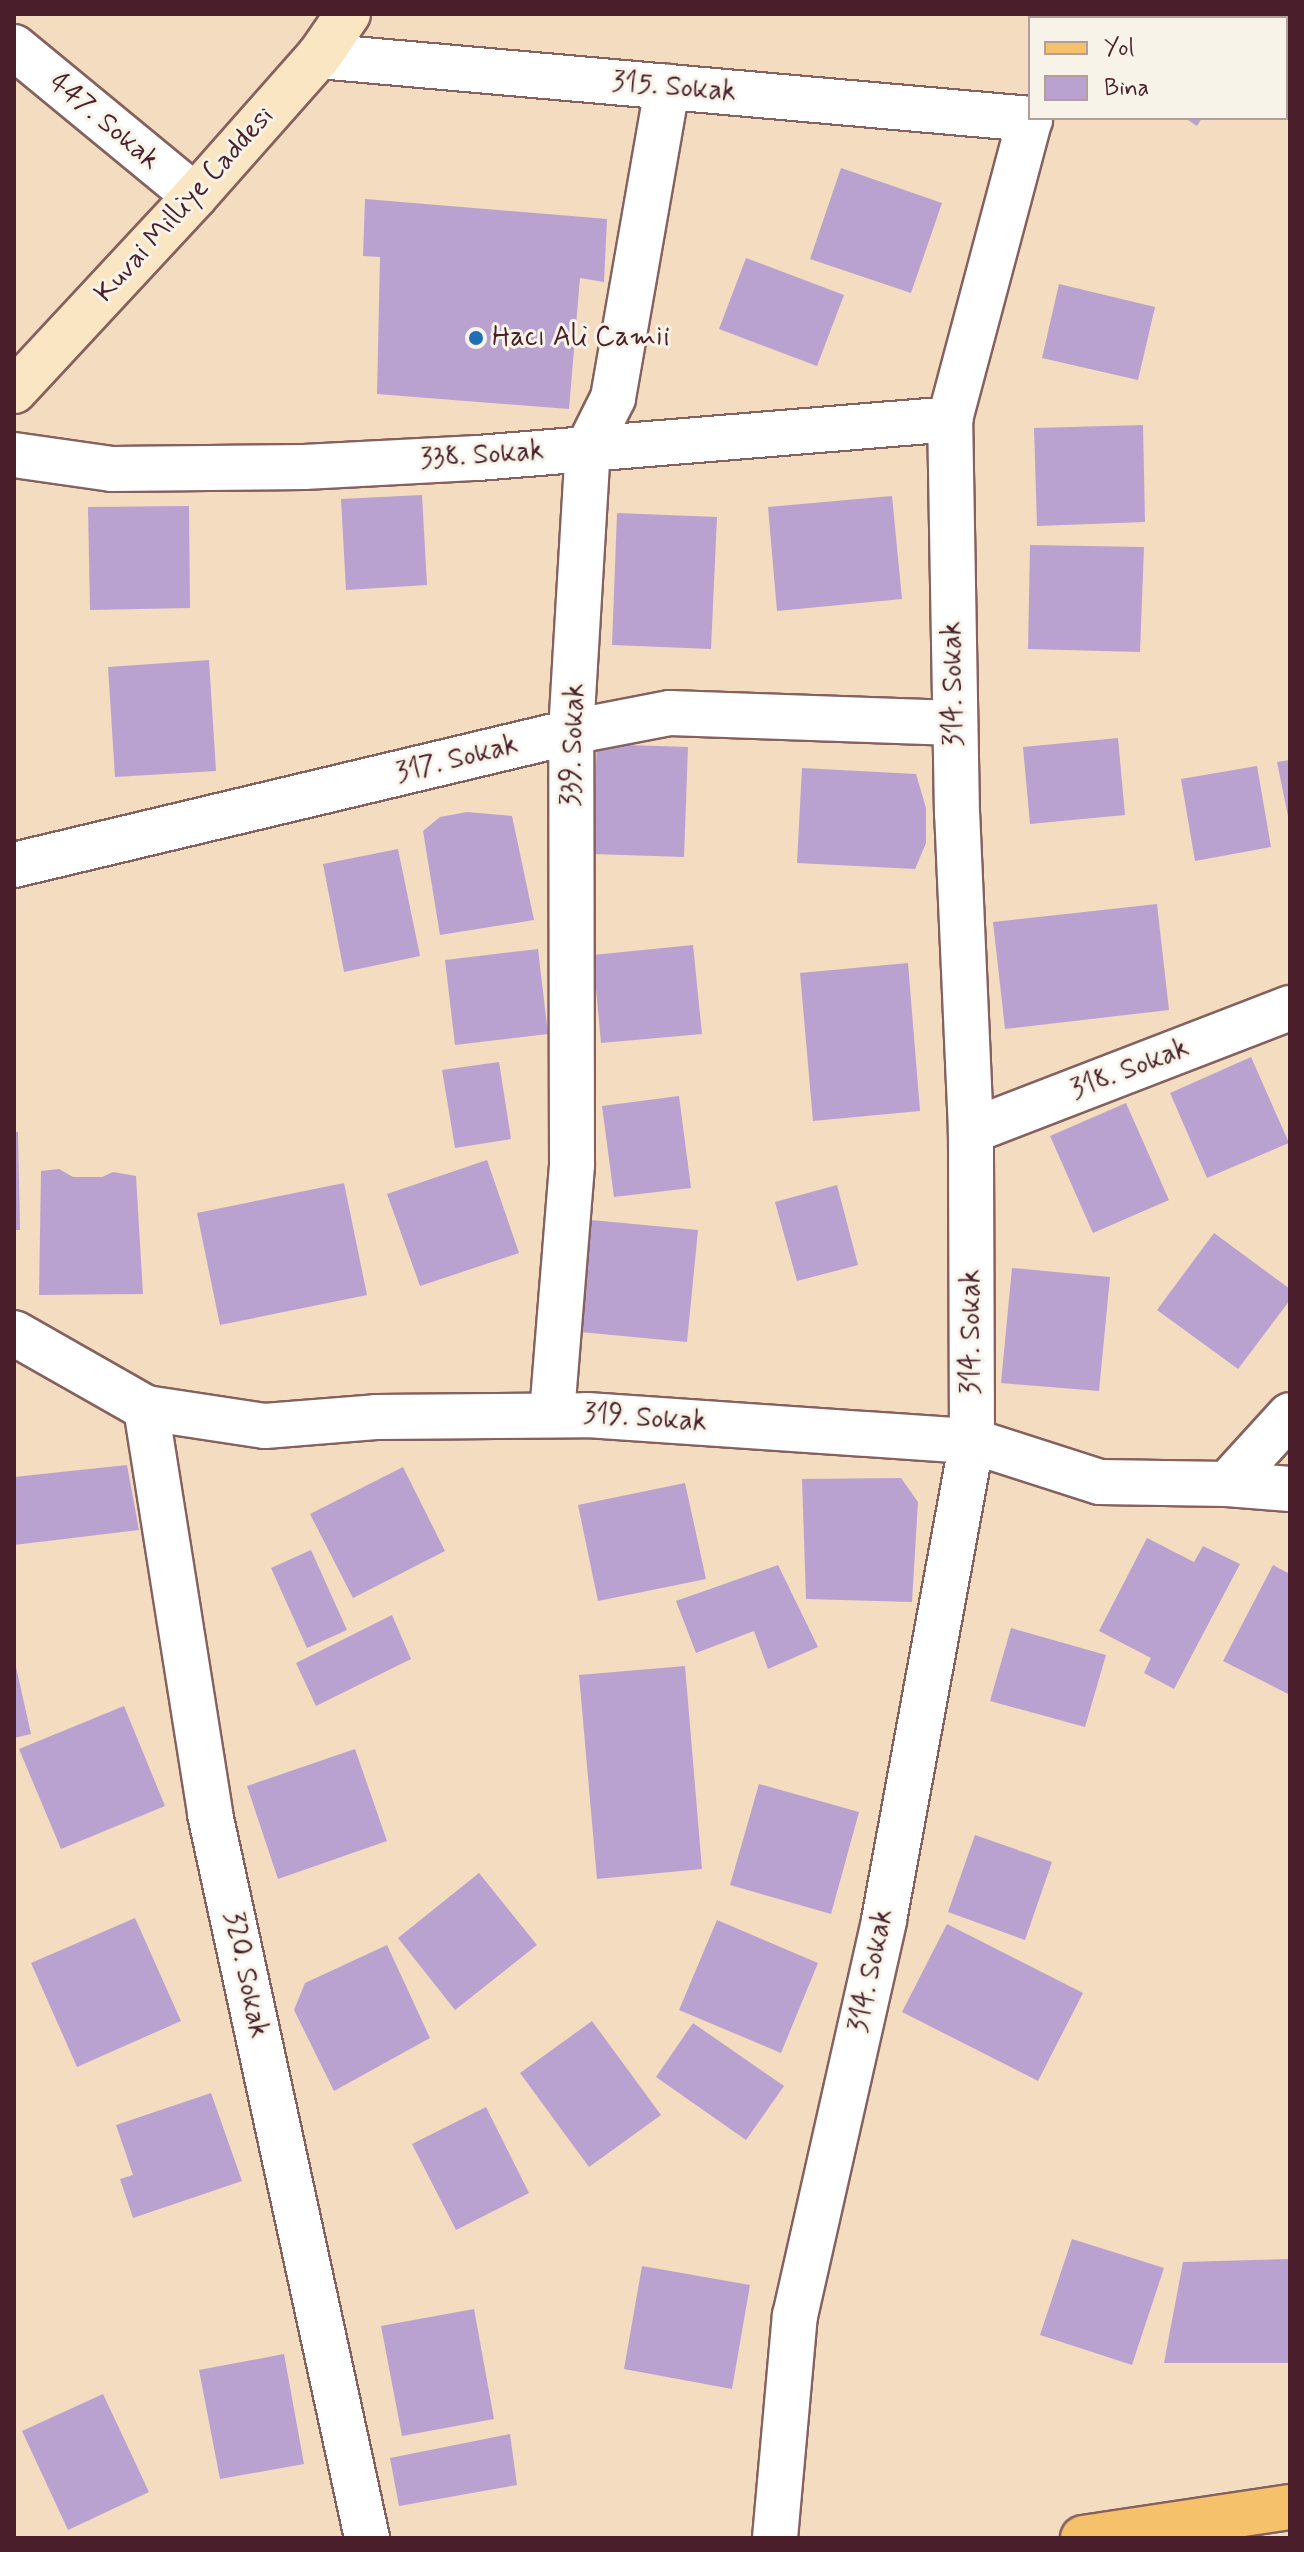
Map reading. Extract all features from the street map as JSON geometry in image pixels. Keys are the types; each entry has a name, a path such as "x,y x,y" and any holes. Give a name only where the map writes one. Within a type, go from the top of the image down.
{"main road":[{"path":"1083,2538 1290,2507"}],"street":[{"name":"Kuvai Milliye Caddesi","path":"19,378 195,196 319,56 348,14"},
{"name":"447. Sokak","path":"14,47 195,196"},
{"name":"315. Sokak","path":"319,56 1028,118"},
{"name":"339. Sokak","path":"552,1414 572,1164 571,732 588,448 613,398 667,87"},
{"name":"314. Sokak","path":"775,2538 795,2316 884,1920 972,1441 971,1131 955,723 950,419 1029,120"},
{"name":"338. Sokak","path":"14,455 112,469 288,467 478,458 950,419"},
{"name":"317. Sokak","path":"14,865 571,732 670,713 955,723"},
{"name":"318. Sokak","path":"971,1131 1290,1008"},
{"name":"319. Sokak","path":"14,1333 146,1408 265,1426 376,1417 552,1414 972,1441 1100,1482 1227,1484 1290,1489"},
{"name":"320. Sokak","path":"146,1408 210,1814 367,2538"},
{"path":"1227,1484 1290,1415"}],"building":[{"path":"841,168 942,203 911,293 810,259"},
{"name":"Hacı Ali Camii","path":"365,199 607,219 604,282 580,278 569,409 377,394 380,257 363,256"},
{"path":"746,258 844,295 817,366 719,329"},
{"path":"1059,284 1155,307 1138,380 1042,358"},
{"path":"1143,425 1145,522 1037,526 1034,428"},
{"path":"422,495 427,585 346,590 341,499"},
{"path":"892,496 902,599 777,611 768,507"},
{"path":"189,506 190,608 90,610 88,507"},
{"path":"617,513 717,517 711,649 612,645"},
{"path":"1030,545 1144,547 1140,652 1028,649"},
{"path":"209,660 216,771 115,777 108,667"},
{"path":"1118,738 1125,815 1030,824 1023,747"},
{"path":"597,744 688,747 684,857 592,854"},
{"path":"1290,760 1290,821 1289,821 1277,762"},
{"path":"1257,766 1271,847 1195,861 1181,779"},
{"path":"802,768 916,774 926,808 926,843 915,869 797,863"},
{"path":"467,812 512,816 534,920 440,935 423,831 440,817"},
{"path":"398,849 420,956 344,972 323,864"},
{"path":"1157,904 1169,1010 1005,1029 993,922"},
{"path":"693,945 702,1034 601,1043 593,955"},
{"path":"538,949 548,1034 455,1045 445,960"},
{"path":"908,963 920,1111 813,1121 800,973"},
{"path":"1251,1057 1289,1143 1207,1178 1170,1093"},
{"path":"499,1062 511,1139 455,1148 442,1070"},
{"path":"679,1096 691,1188 614,1197 602,1106"},
{"path":"1126,1103 1169,1200 1093,1233 1050,1136"},
{"path":"14,1132 18,1132 20,1230 14,1230"},
{"path":"487,1160 519,1253 420,1286 387,1194"},
{"path":"59,1169 73,1177 102,1177 113,1172 136,1176 143,1294 39,1295 41,1171"},
{"path":"344,1183 367,1295 220,1325 197,1213"},
{"path":"837,1185 858,1265 797,1281 775,1202"},
{"path":"591,1220 698,1230 687,1342 580,1332"},
{"path":"1214,1233 1290,1289 1290,1300 1238,1369 1157,1310"},
{"path":"1012,1268 1110,1277 1099,1391 1001,1383"},
{"path":"127,1465 139,1530 14,1545 14,1477"},
{"path":"403,1467 445,1551 353,1598 310,1514"},
{"path":"901,1478 918,1502 912,1602 806,1599 802,1479"},
{"path":"685,1483 706,1579 598,1601 578,1505"},
{"path":"1147,1538 1194,1562 1203,1546 1240,1564 1174,1689 1144,1673 1151,1658 1099,1631"},
{"path":"311,1550 347,1630 307,1648 271,1568"},
{"path":"778,1565 818,1647 768,1669 754,1631 696,1653 676,1601"},
{"path":"1273,1565 1290,1574 1290,1695 1223,1661"},
{"path":"392,1615 411,1659 316,1706 296,1663"},
{"path":"1011,1628 1106,1655 1085,1727 990,1701"},
{"path":"14,1658 31,1734 14,1738"},
{"path":"685,1666 702,1869 597,1879 579,1675"},
{"path":"124,1706 165,1806 61,1849 19,1749"},
{"path":"355,1749 387,1841 278,1879 247,1786"},
{"path":"759,1784 859,1812 831,1914 730,1885"},
{"path":"975,1835 1052,1862 1025,1940 948,1912"},
{"path":"479,1873 537,1945 455,2010 398,1938"},
{"path":"135,1918 181,2021 77,2067 31,1963"},
{"path":"717,1920 818,1963 781,2053 679,2010"},
{"path":"947,1924 1083,1993 1038,2081 902,2012"},
{"path":"387,1945 430,2038 334,2091 294,2010 305,1983"},
{"path":"592,2021 661,2115 589,2167 520,2073"},
{"path":"693,2023 784,2086 746,2140 656,2077"},
{"path":"211,2093 242,2181 133,2218 120,2179 133,2175 116,2125"},
{"path":"486,2107 529,2193 456,2230 412,2144"},
{"path":"1072,2239 1164,2268 1132,2365 1040,2335"},
{"path":"1290,2259 1290,2363 1164,2363 1183,2262"},
{"path":"642,2266 750,2285 732,2389 624,2369"},
{"path":"474,2309 494,2419 402,2436 381,2326"},
{"path":"284,2354 304,2464 220,2479 199,2370"},
{"path":"103,2394 149,2492 68,2530 22,2431"},
{"path":"510,2434 517,2485 399,2506 390,2458"}],"place":[{"name":"Hacı Ali Camii","path":"476,338"}]}
